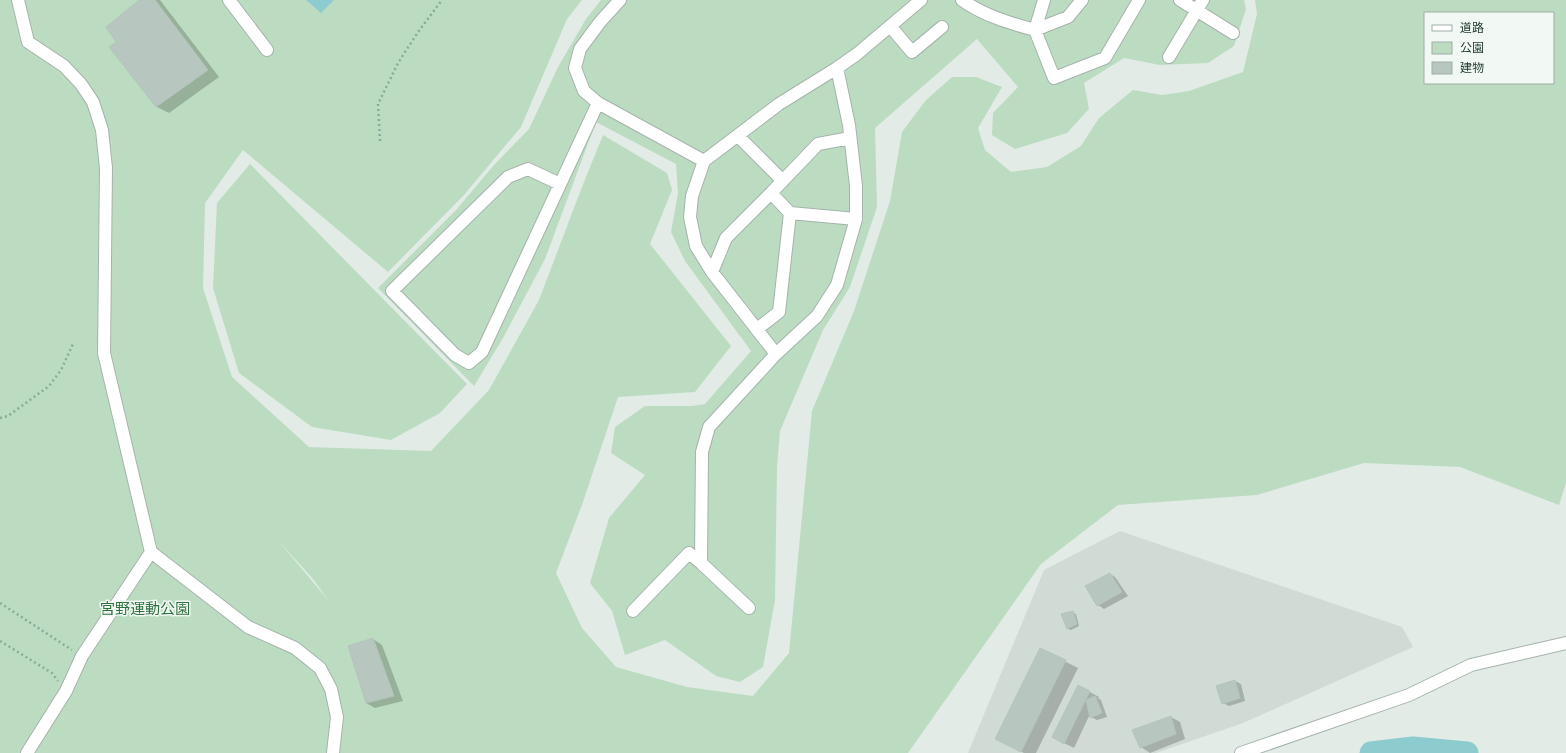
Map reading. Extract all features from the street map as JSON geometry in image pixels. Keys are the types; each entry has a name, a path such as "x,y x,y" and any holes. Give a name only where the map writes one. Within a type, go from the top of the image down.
{"street":[{"path":"18,0 28,42 64,66 80,84 93,102 102,130 106,168 104,353 151,552 248,627 295,648 320,668 331,689 337,717 333,753"},
{"path":"229,0 267,50"},
{"path":"620,0 600,22 580,49 575,68 584,91 598,103 704,161"},
{"path":"776,354 712,272 696,246 690,216 692,196 704,161 779,104 857,54 921,0"},
{"path":"962,0 972,8 1005,21 1035,30 1068,17 1082,0"},
{"path":"1044,0 1035,30 1054,78 1105,58 1139,0"},
{"path":"1180,0 1233,33"},
{"path":"1169,57 1203,0"},
{"path":"890,26 912,52 942,27"},
{"path":"701,563 702,452 709,427 776,354 817,316 837,285 856,219 856,186 850,138 836,68"},
{"path":"560,184 528,169 508,178 392,291 455,355 469,363 482,352 598,103"},
{"path":"738,136 783,181"},
{"path":"712,272 726,238 771,194 818,144 850,138"},
{"path":"771,194 790,213 856,219"},
{"path":"757,329 779,312 790,213"},
{"path":"27,753 66,691 82,656 151,552"},
{"path":"633,611 689,553 749,608"},
{"path":"1241,753 1410,695 1472,665 1565,642"}],"path":[{"path":"380,142 378,104 398,63 418,32 442,0"},
{"path":"0,418 8,416 49,386 61,370 73,344"},
{"path":"0,603 82,656"},
{"path":"0,641 52,673 66,691"}],"shaded area":[{"path":"1120,531 1402,627 1413,647 1243,723 1156,753 968,753 1044,570"}],"green space":[{"name":"宮野運動公園","path":"0,0 582,0 567,19 521,127 464,195 388,272 243,150 205,203 203,288 232,377 309,447 431,451 489,390 539,300 603,135 667,173 672,190 650,244 731,346 695,392 618,397 583,502 556,573 582,628 616,667 687,687 753,696 789,653 812,411 854,311 890,201 902,132 926,100 952,77 976,77 1002,87 978,128 985,150 1011,172 1047,167 1081,146 1099,118 1133,90 1162,95 1189,91 1243,72 1257,14 1255,0 1566,0 1566,483 1559,505 1460,467 1364,463 1257,495 1118,505 1041,564 908,753 0,753","holes":["276,538 313,579 328,600"]},
{"path":"601,0 1244,0 1246,9 1234,46 1208,63 1160,65 1124,58 1084,83 1089,109 1067,133 1015,149 992,135 993,113 1018,87 977,39 875,128 877,207 850,287 823,330 780,431 777,467 775,600 763,667 740,682 716,676 665,640 625,655 612,611 590,583 609,518 645,475 611,453 615,427 645,406 692,406 705,404 751,351 685,261 671,232 678,193 676,164 596,122 545,259 503,338 474,386 378,288 456,210 494,165 529,129 558,67 586,19"},
{"path":"250,164 467,384 440,413 391,440 312,427 239,373 213,288 217,203"}],"water":[{"path":"306,0 334,0 321,13"}],"building":[{"path":"139,0 155,0 208,70 156,107 109,47 116,42 106,27"},
{"path":"1110,573 1122,592 1097,606 1085,586"},
{"path":"1073,611 1077,624 1067,629 1061,614"},
{"path":"373,638 394,696 366,703 348,646"},
{"path":"1040,648 1066,660 1021,752 995,739"},
{"path":"1235,680 1240,698 1222,704 1216,686"},
{"path":"1078,685 1090,691 1064,744 1052,737"},
{"path":"1095,696 1102,713 1090,718 1086,700"},
{"path":"1171,716 1176,734 1140,748 1132,730"}],"waterway":[{"path":"1371,753 1413,748 1467,753"}]}
